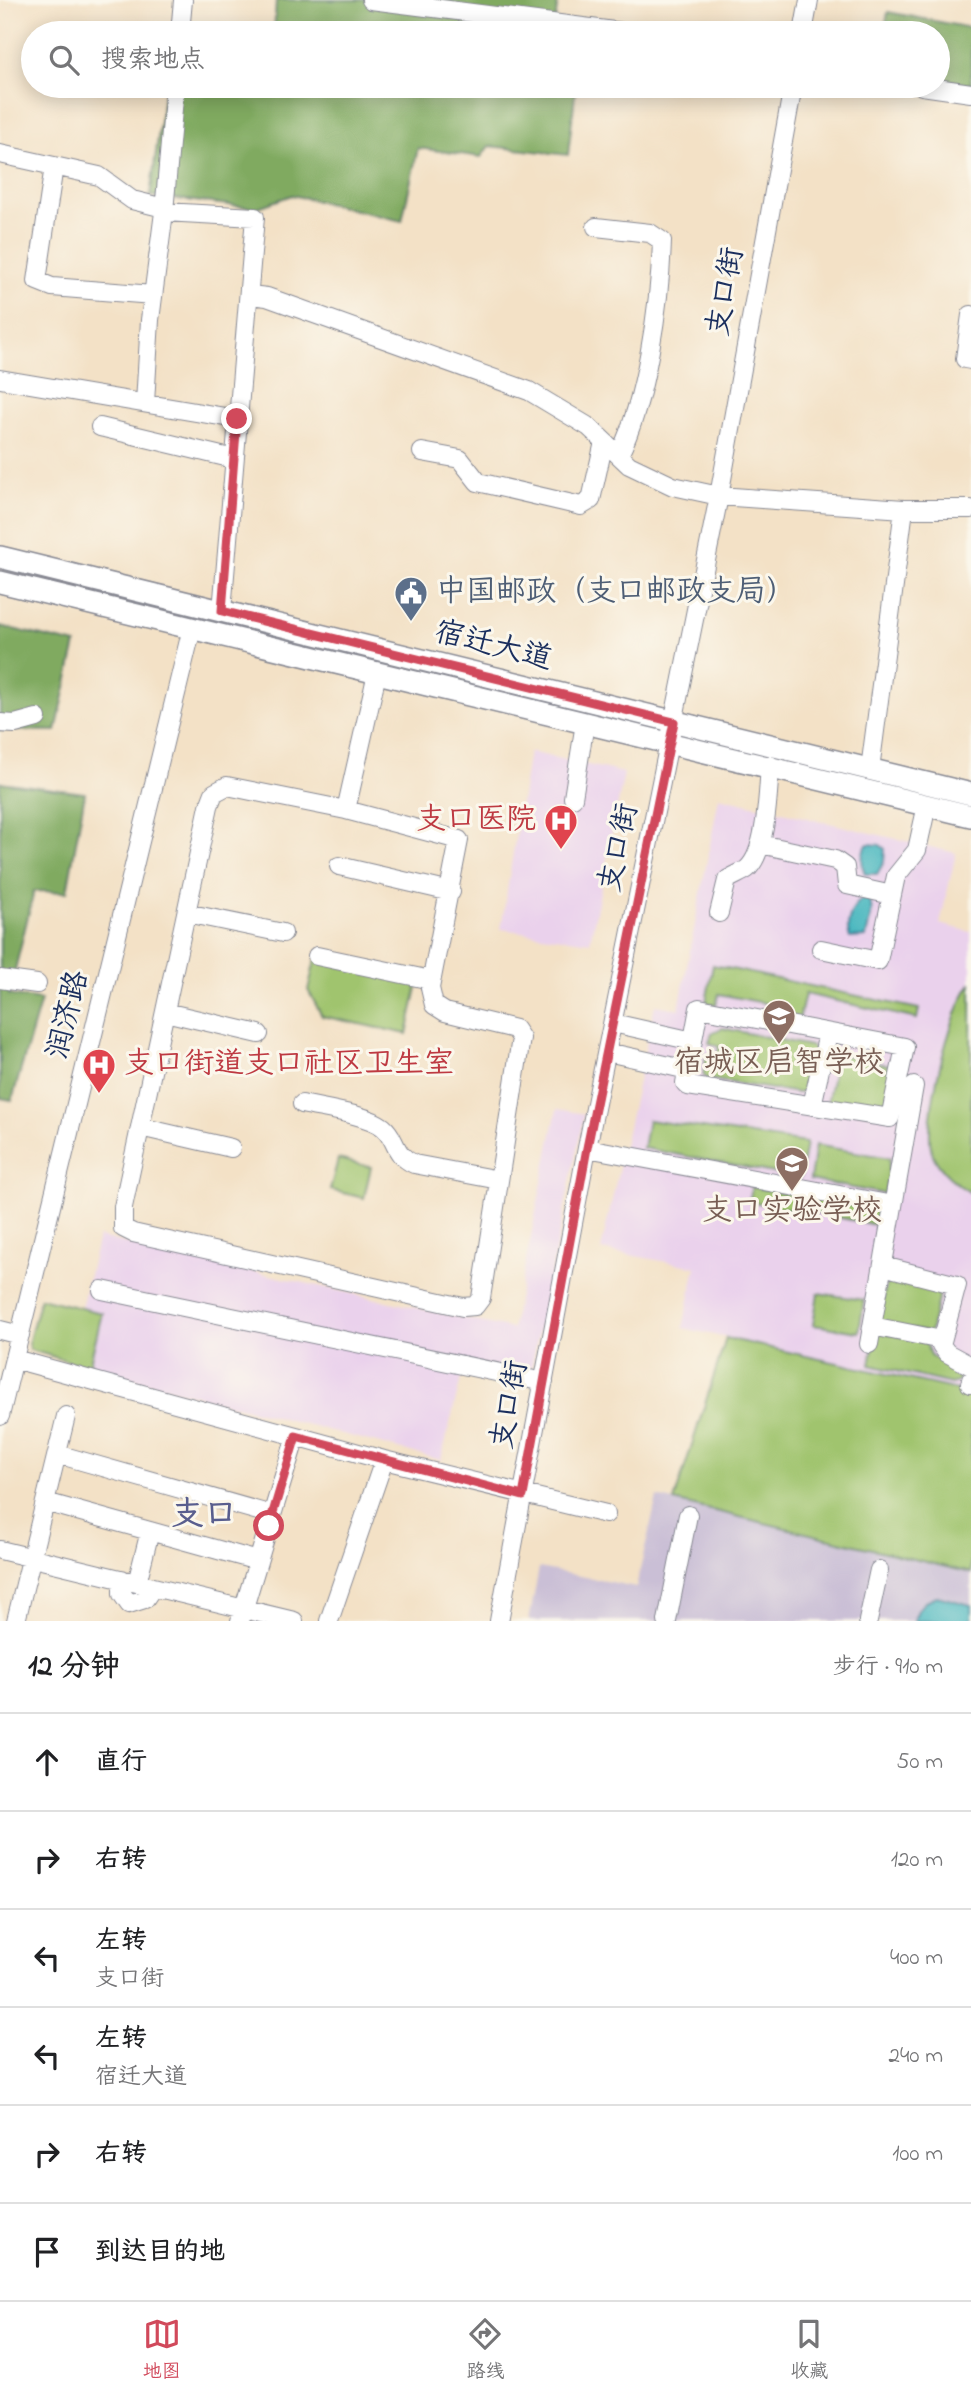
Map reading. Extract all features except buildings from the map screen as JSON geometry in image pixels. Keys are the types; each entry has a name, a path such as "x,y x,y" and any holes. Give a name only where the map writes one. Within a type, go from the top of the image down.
{"main road":[{"name":"宿迁大道","path":"0,557 222,611 672,732 770,765 971,816"},
{"name":"宿迁大道","path":"0,582 585,723 672,732 870,769 971,794"}],"street":[{"path":"181,21 183,0"},
{"path":"370,0 535,21"},
{"path":"805,21 809,0"},
{"path":"950,90 971,93"},
{"path":"145,403 153,295 174,98"},
{"name":"支口街","path":"499,1621 587,1148 719,496 791,98"},
{"path":"0,154 99,176 132,200 164,210 255,217 222,611"},
{"path":"54,166 37,281 52,286 153,295"},
{"path":"596,227 650,233 662,241 656,304 639,393 628,437 619,456"},
{"path":"250,295 267,297 529,391 589,427 629,465 673,486 719,496 904,509 971,509"},
{"path":"971,316 965,359 971,360"},
{"path":"0,379 237,419"},
{"path":"100,427 234,459"},
{"path":"422,452 460,459 478,482 581,506 591,500 604,442"},
{"path":"870,769 904,509"},
{"name":"润济路","path":"0,1416 192,628"},
{"path":"346,810 377,673"},
{"path":"0,723 15,724 37,718"},
{"path":"573,798 585,723"},
{"path":"719,913 727,880 748,867 760,844 770,765"},
{"path":"222,787 346,810 460,839 451,892 431,980 434,1005 445,1012 520,1032 481,1298 475,1306 463,1307 133,1233 123,1228 123,1207 214,793 222,787"},
{"path":"821,948 878,961 898,870 917,850 927,805"},
{"path":"760,844 835,860 845,867 847,885 892,895"},
{"path":"339,866 451,892"},
{"path":"186,913 283,933"},
{"path":"317,956 431,980"},
{"path":"0,979 37,984"},
{"path":"699,1008 828,1033 905,1047 890,1118 694,1087 685,1083 699,1008"},
{"path":"165,1012 259,1034"},
{"path":"613,1023 693,1041"},
{"path":"812,1106 828,1033"},
{"path":"607,1052 688,1070"},
{"path":"914,1086 871,1335 942,1340"},
{"path":"302,1104 374,1121 386,1129 402,1158 414,1164 499,1180"},
{"path":"140,1127 231,1148"},
{"path":"587,1148 894,1205"},
{"path":"883,1266 964,1287 940,1345 947,1353 971,1366"},
{"path":"102,1290 544,1382"},
{"path":"0,1330 20,1335"},
{"path":"14,1360 384,1460 523,1496 606,1514"},
{"path":"16,1621 66,1416"},
{"path":"242,1615 296,1436"},
{"path":"57,1454 272,1515"},
{"path":"328,1621 384,1460"},
{"path":"45,1502 258,1561"},
{"path":"667,1621 688,1515"},
{"path":"137,1583 145,1599 127,1613 122,1594 137,1583 150,1531"},
{"path":"0,1550 137,1583 242,1615 294,1621"},
{"path":"868,1621 879,1570"}],"shaded area":[{"name":"支口医院","path":"529,752 624,773 590,942 501,929"},
{"path":"719,797 956,853 940,924 971,932 971,1393 683,1328 696,1267 601,1250 655,1005 679,1009"},
{"path":"557,1109 584,1114 530,1374 465,1362 441,1460 89,1367 102,1313 81,1308 98,1237 512,1329"},
{"path":"657,1497 971,1573 971,1621 529,1621 539,1568 636,1587"}],"green space":[{"path":"276,0 558,0 555,21 275,21"},
{"path":"888,12 935,21 886,21"},
{"path":"950,24 971,28 971,85 950,81"},
{"path":"163,98 575,98 568,155 489,146 481,157 418,148 402,221 292,195 256,208 150,196"},
{"path":"0,626 76,644 56,731 0,730"},
{"path":"0,782 85,793 67,892 34,891 9,995 41,1000 12,1100 0,1098"},
{"path":"315,960 418,983 407,1034 322,1016 308,990"},
{"path":"713,965 919,1009 917,1019 805,994 799,1020 767,1015 769,1004 719,994 716,1005 706,1002"},
{"path":"971,984 971,1193 940,1167 933,1155 930,1141 934,1095 947,1041 963,997"},
{"path":"722,1028 810,1046 815,1050 814,1063 801,1061 799,1072 811,1075 809,1088 798,1093 707,1079 703,1075 706,1054 717,1057 719,1046 709,1043 712,1033"},
{"path":"837,1054 897,1067 886,1116 827,1104"},
{"path":"648,1120 806,1143 800,1178 643,1148"},
{"path":"815,1145 890,1158 885,1194 810,1180"},
{"path":"338,1159 371,1167 364,1198 330,1190"},
{"path":"752,1187 796,1196 793,1210 749,1201"},
{"path":"810,1198 884,1212 881,1226 807,1211"},
{"path":"888,1276 941,1287 930,1333 878,1322"},
{"path":"818,1293 864,1300 859,1332 813,1325"},
{"path":"40,1298 102,1313 89,1367 30,1350 28,1344"},
{"path":"876,1331 926,1342 930,1356 960,1370 958,1382 951,1384 870,1365"},
{"path":"726,1338 971,1393 971,1573 674,1501"}],"water":[{"path":"868,844 880,845 885,849 884,862 877,874 865,874 862,862"},
{"path":"863,898 869,899 872,910 866,937 850,938 850,916"},
{"path":"937,1596 971,1605 971,1621 914,1621 922,1605"}],"place":[{"name":"中国邮政（支口邮政支局）","path":"411,623"},
{"name":"支口医院","path":"561,851"},
{"name":"宿城区启智学校","path":"779,1046"},
{"name":"支口街道支口社区卫生室","path":"99,1095"},
{"name":"支口实验学校","path":"792,1193"}],"district":[{"name":"支口","path":"204,1516"}],"route":[{"path":"237,419 222,611 674,722 587,1148 523,1496 296,1436 269,1526"}]}
